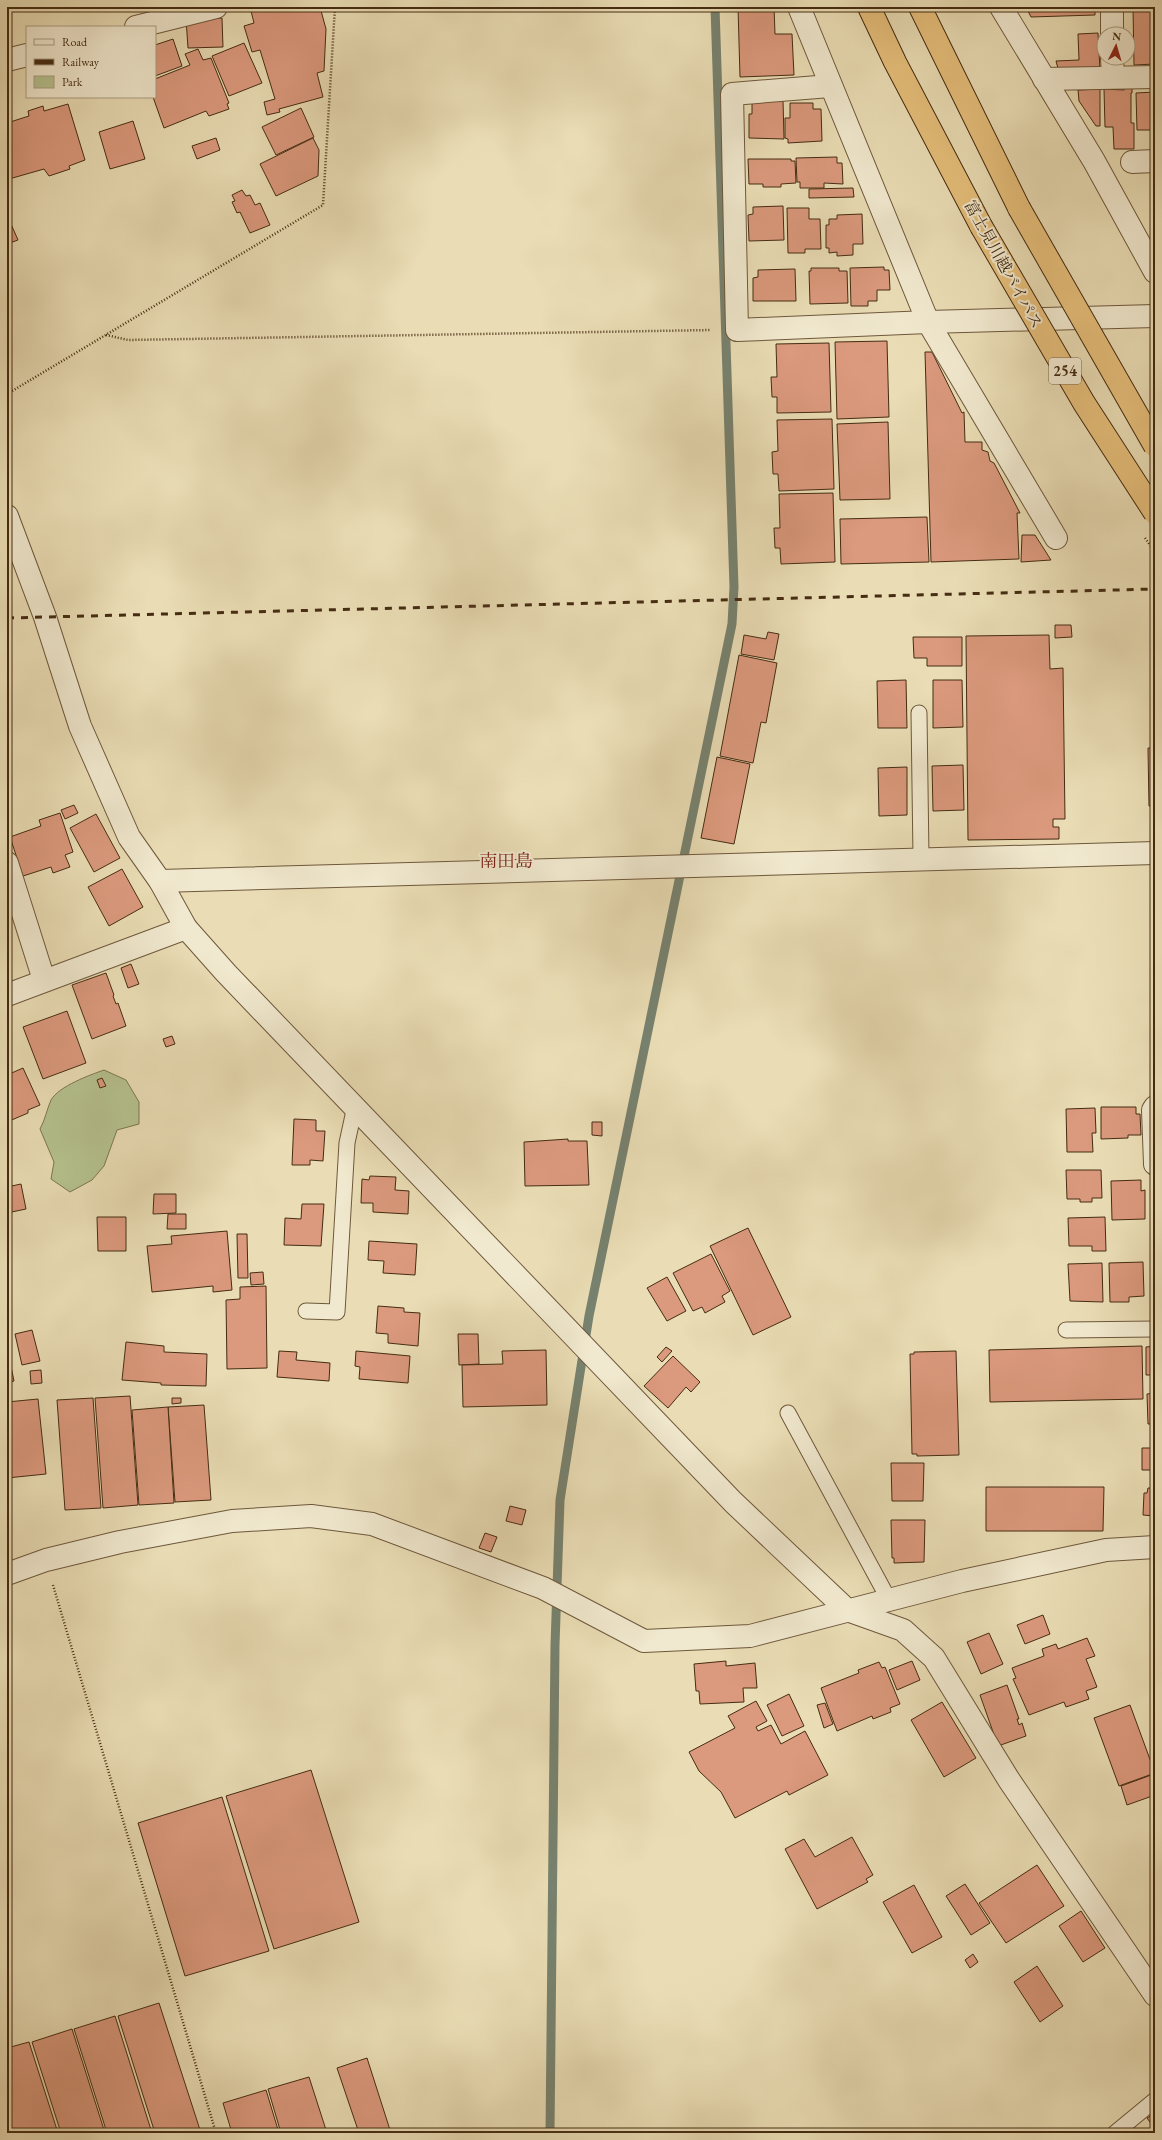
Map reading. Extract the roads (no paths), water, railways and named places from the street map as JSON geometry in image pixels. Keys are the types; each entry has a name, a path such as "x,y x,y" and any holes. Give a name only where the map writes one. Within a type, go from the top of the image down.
{"highway":[{"name":"富士見川越バイパス","path":"869,7 895,62 981,226 1084,402 1155,513"},
{"name":"254","path":"920,7 1019,208 1155,446"}],"street":[{"path":"140,26 216,7"},
{"path":"799,7 830,86 928,322 1056,538"},
{"path":"1001,7 1094,161 1155,272"},
{"path":"1112,7 1112,26"},
{"path":"7,60 26,55"},
{"path":"1044,79 1112,68 1155,77"},
{"path":"830,86 732,94 737,330 928,322 1155,316"},
{"path":"1132,162 1155,161"},
{"path":"7,516 46,618 80,726 129,837 160,881 186,928 733,1502 847,1610 903,1630 934,1658 1009,1780 1155,1996"},
{"path":"160,881 921,858 1155,853"},
{"path":"7,863 44,980"},
{"path":"7,995 186,928"},
{"path":"1155,1108 1153,1110 1155,1164"},
{"path":"7,1574 46,1560 120,1542 232,1520 311,1516 372,1524 543,1588 644,1641 750,1636 962,1581 1106,1550 1155,1547"}],"lane":[{"path":"919,713 921,858"},
{"path":"306,1311 337,1312 347,1143 354,1106"},
{"path":"1066,1330 1155,1329"},
{"path":"788,1413 889,1600"},
{"path":"1115,2133 1155,2100"}],"waterway":[{"path":"550,2133 555,1645 560,1500 589,1316 732,624 734,587 715,7"}],"railway":[{"path":"7,618 1155,589"}],"district":[{"name":"南田島","path":"506,861"}]}
